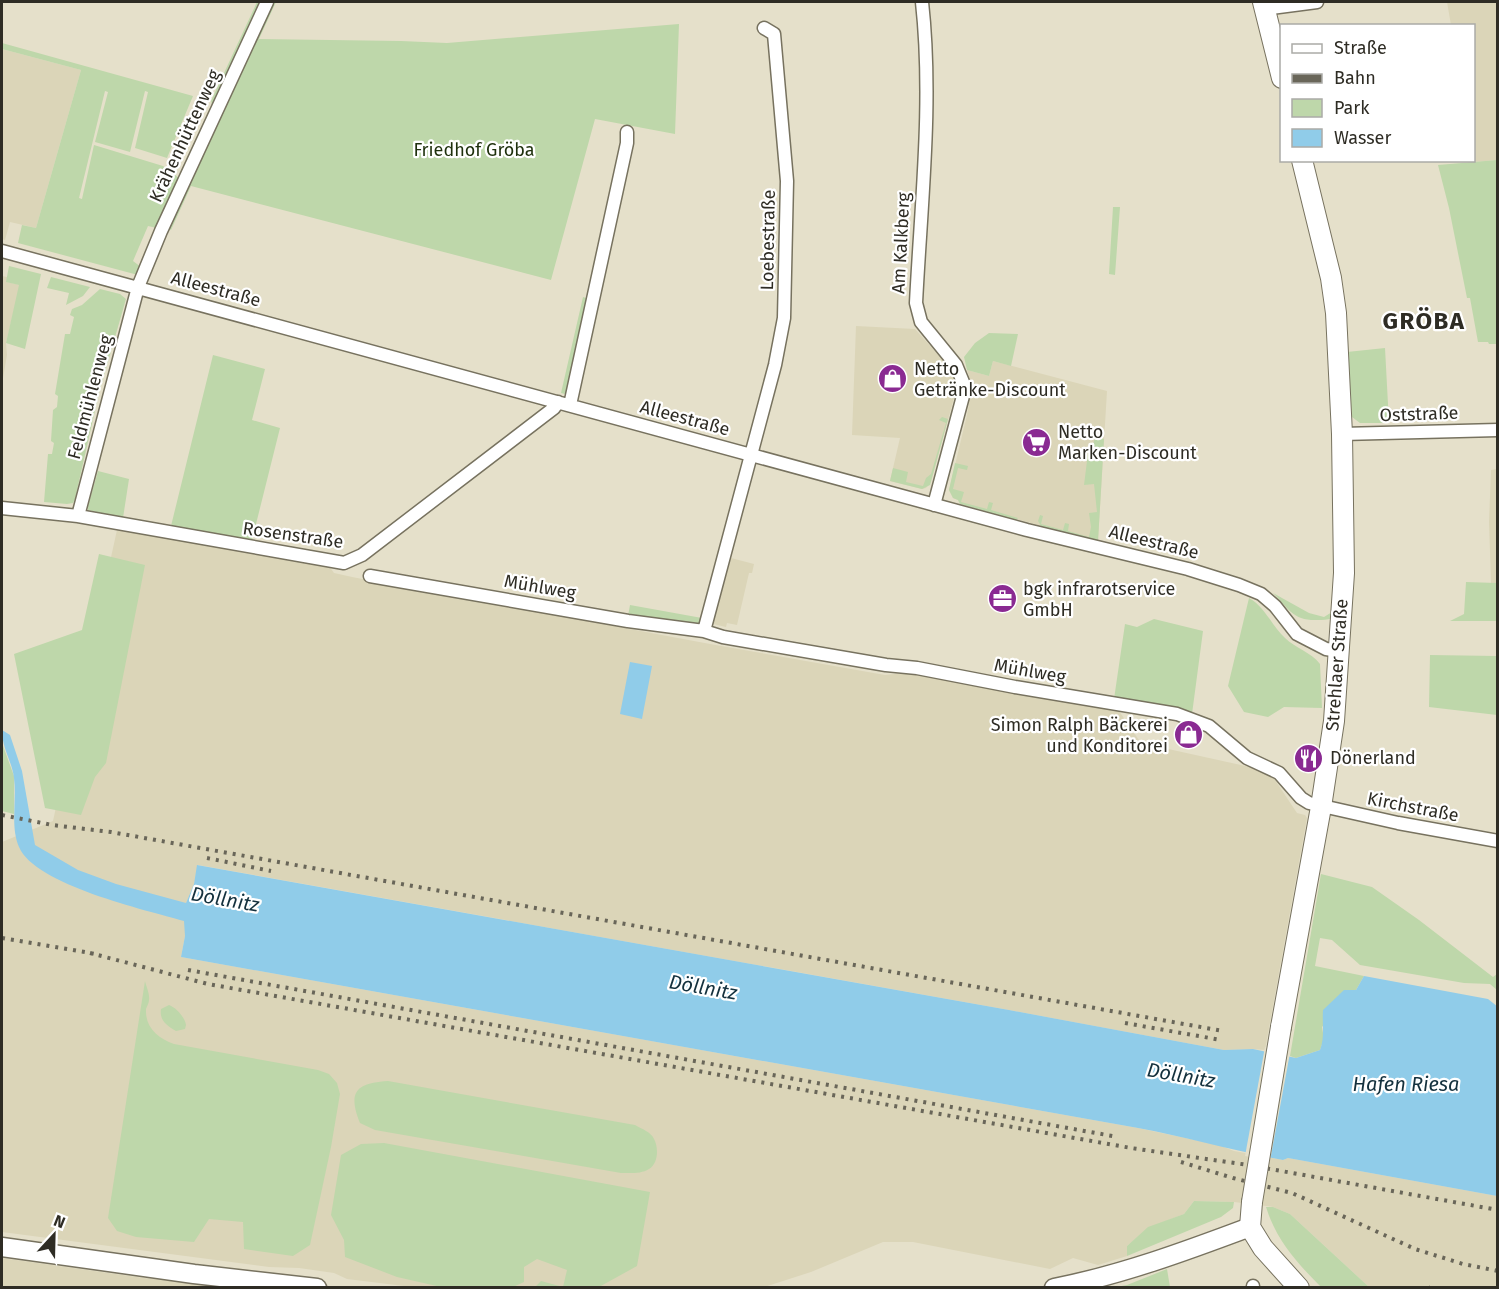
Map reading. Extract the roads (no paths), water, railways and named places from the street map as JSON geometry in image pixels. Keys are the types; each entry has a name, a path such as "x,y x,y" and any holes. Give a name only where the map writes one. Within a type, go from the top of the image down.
{"main road":[{"path":"1263,5 1280,74"},
{"name":"Strehlaer Straße","path":"1250,1227 1252,1202 1281,1027 1321,807 1334,721 1344,573 1342,434 1336,313 1331,278 1302,162"},
{"path":"1054,1287 1082,1282 1158,1260 1250,1227 1263,1248 1299,1287"},
{"path":"2,1247 194,1274 315,1287"}],"street":[{"name":"Krähenhüttenweg","path":"138,287 161,231 267,2"},
{"name":"Am Kalkberg","path":"921,2 926,42 926,88 916,303 921,322 956,365 963,382 963,396 934,505"},
{"path":"1263,5 1317,2"},
{"name":"Loebestraße","path":"751,455 784,318 787,181 774,34 764,28"},
{"path":"564,403 627,143 627,132"},
{"name":"Alleestraße","path":"2,251 1027,530 1188,569 1261,594 1275,606 1297,634 1326,649 1339,651"},
{"name":"Feldmühlenweg","path":"78,516 138,287"},
{"name":"Rosenstraße","path":"2,508 78,516 344,563 362,555 554,408 564,403"},
{"name":"Oststraße","path":"1342,434 1497,430"},
{"path":"704,632 751,455"},
{"name":"Mühlweg","path":"370,576 1177,714 1209,726 1247,758 1279,773 1300,798 1321,807"},
{"name":"Kirchstraße","path":"1321,807 1497,841"}],"water":[{"path":"630,662 652,666 642,719 620,714"},
{"name":"Hafen Riesa","path":"2,730 10,735 22,771 35,845 78,870 116,884 186,903 194,884 197,865 1224,1050 1253,1049 1296,1058 1320,1050 1323,1035 1323,1010 1344,990 1356,990 1364,976 1488,999 1498,1007 1497,1196 1288,1158 1283,1160 1138,1128 181,957 185,936 184,921 93,894 46,873 29,861 16,839 14,778"}],"railway":[{"path":"2,815 52,825 111,832 1223,1031"},
{"path":"207,858 271,871"},
{"path":"2,938 96,954"},
{"path":"90,953 208,984 1131,1148 1248,1165 1498,1210"},
{"path":"188,970 1118,1137"},
{"path":"1125,1023 1221,1040"},
{"path":"1181,1162 1292,1193 1415,1249 1463,1264 1498,1271"}],"place":[{"name":"Netto Getränke-Discount","path":"893,379"},
{"name":"Netto Marken-Discount","path":"1037,442"},
{"name":"bgk infrarotservice GmbH","path":"1002,599"},
{"name":"Simon Ralph Bäckerei und Konditorei","path":"1189,735"},
{"name":"Dönerland","path":"1309,758"}],"district":[{"name":"GRÖBA","path":"1424,321"}],"park label":[{"name":"Friedhof Gröba","path":"474,150"}],"water label":[{"name":"Döllnitz","path":"225,899"},
{"name":"Döllnitz","path":"703,987"},
{"name":"Döllnitz","path":"1181,1075"}]}
